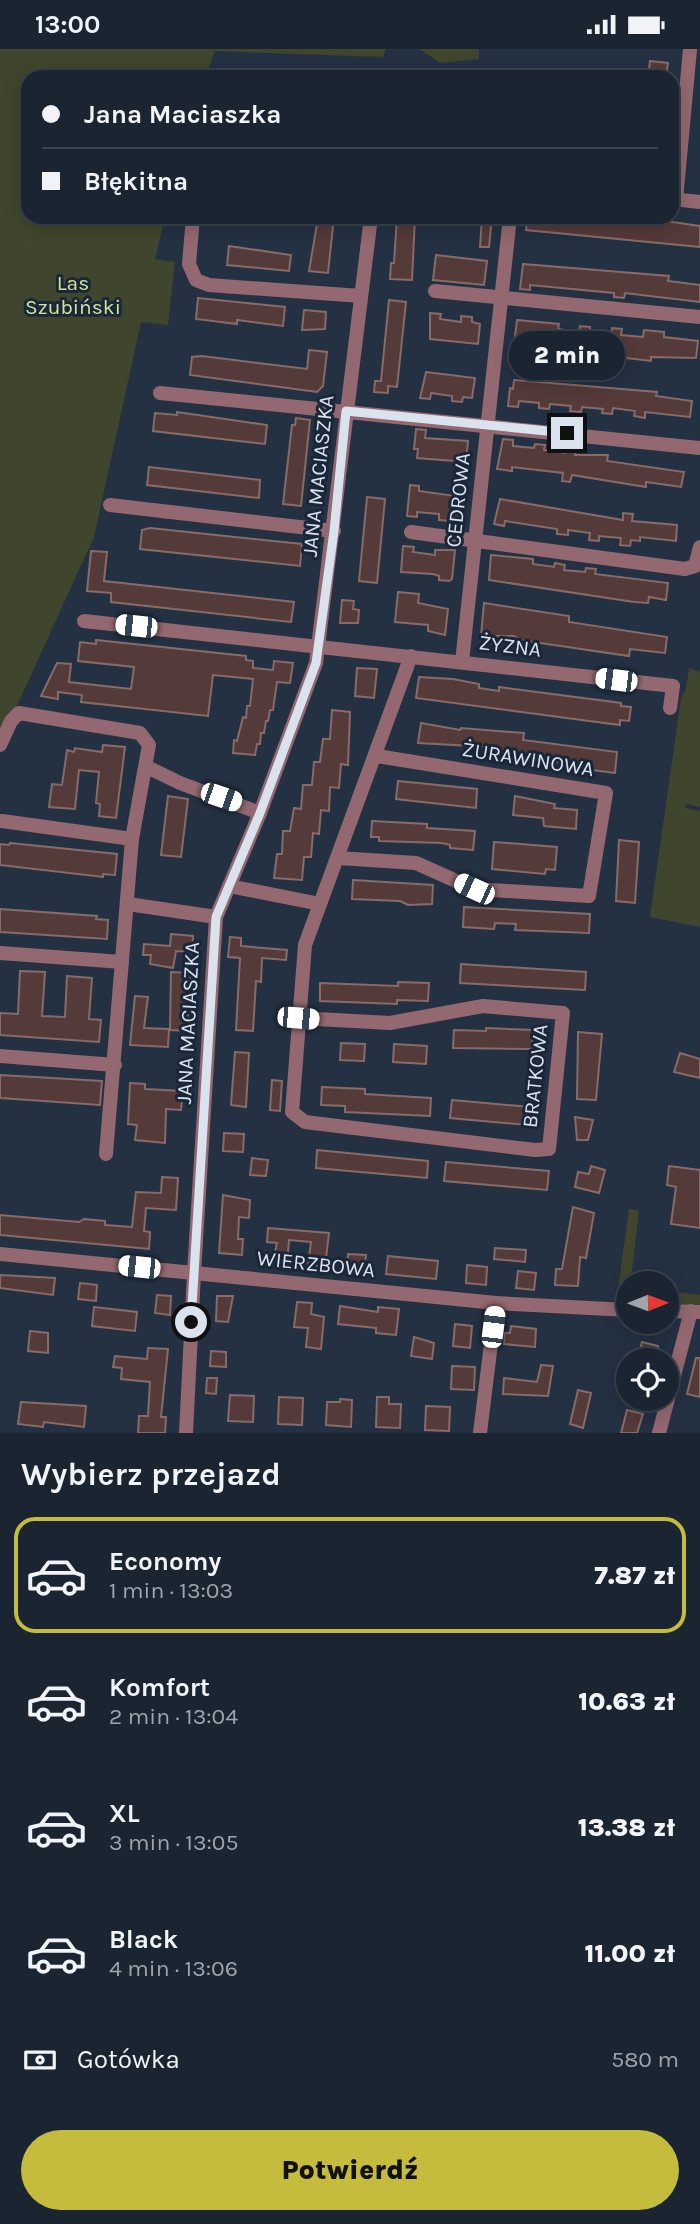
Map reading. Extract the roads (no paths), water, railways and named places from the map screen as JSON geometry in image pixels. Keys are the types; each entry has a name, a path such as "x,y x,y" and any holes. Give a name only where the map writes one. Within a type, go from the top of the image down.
{"street":[{"path":"679,152 690,49"},
{"path":"679,200 700,202"},
{"path":"192,224 189,264 196,280 209,285 361,296"},
{"name":"JANA MACIASZKA","path":"186,1433 216,917 260,813 320,646 370,224"},
{"name":"CEDROWA","path":"462,662 509,224"},
{"path":"435,291 700,317"},
{"path":"160,393 488,424 700,448"},
{"path":"110,505 334,531"},
{"path":"411,532 685,569 695,566 700,547"},
{"name":"ŻYZNA","path":"84,621 673,686 670,708"},
{"path":"298,1018 305,945 377,756 411,656"},
{"path":"0,745 11,721 19,713 139,733 149,745 132,839 106,1154"},
{"name":"ŻURAWINOWA","path":"338,858 416,863 474,889 590,896 606,793 377,756"},
{"path":"147,767 180,783 260,813"},
{"path":"2,821 132,839"},
{"path":"229,885 320,904"},
{"path":"128,904 216,917"},
{"path":"0,953 122,962"},
{"name":"BRATKOWA","path":"483,1006 563,1013 549,1149 535,1150 305,1122 292,1112 298,1018 390,1023 483,1006"},
{"path":"0,1056 115,1065"},
{"name":"WIERZBOWA","path":"0,1254 496,1303 616,1309"},
{"path":"484,1430 496,1303"},
{"path":"659,1433 696,1311"}],"park label":[{"name":"Las Szubiński","path":"73,295"}]}
